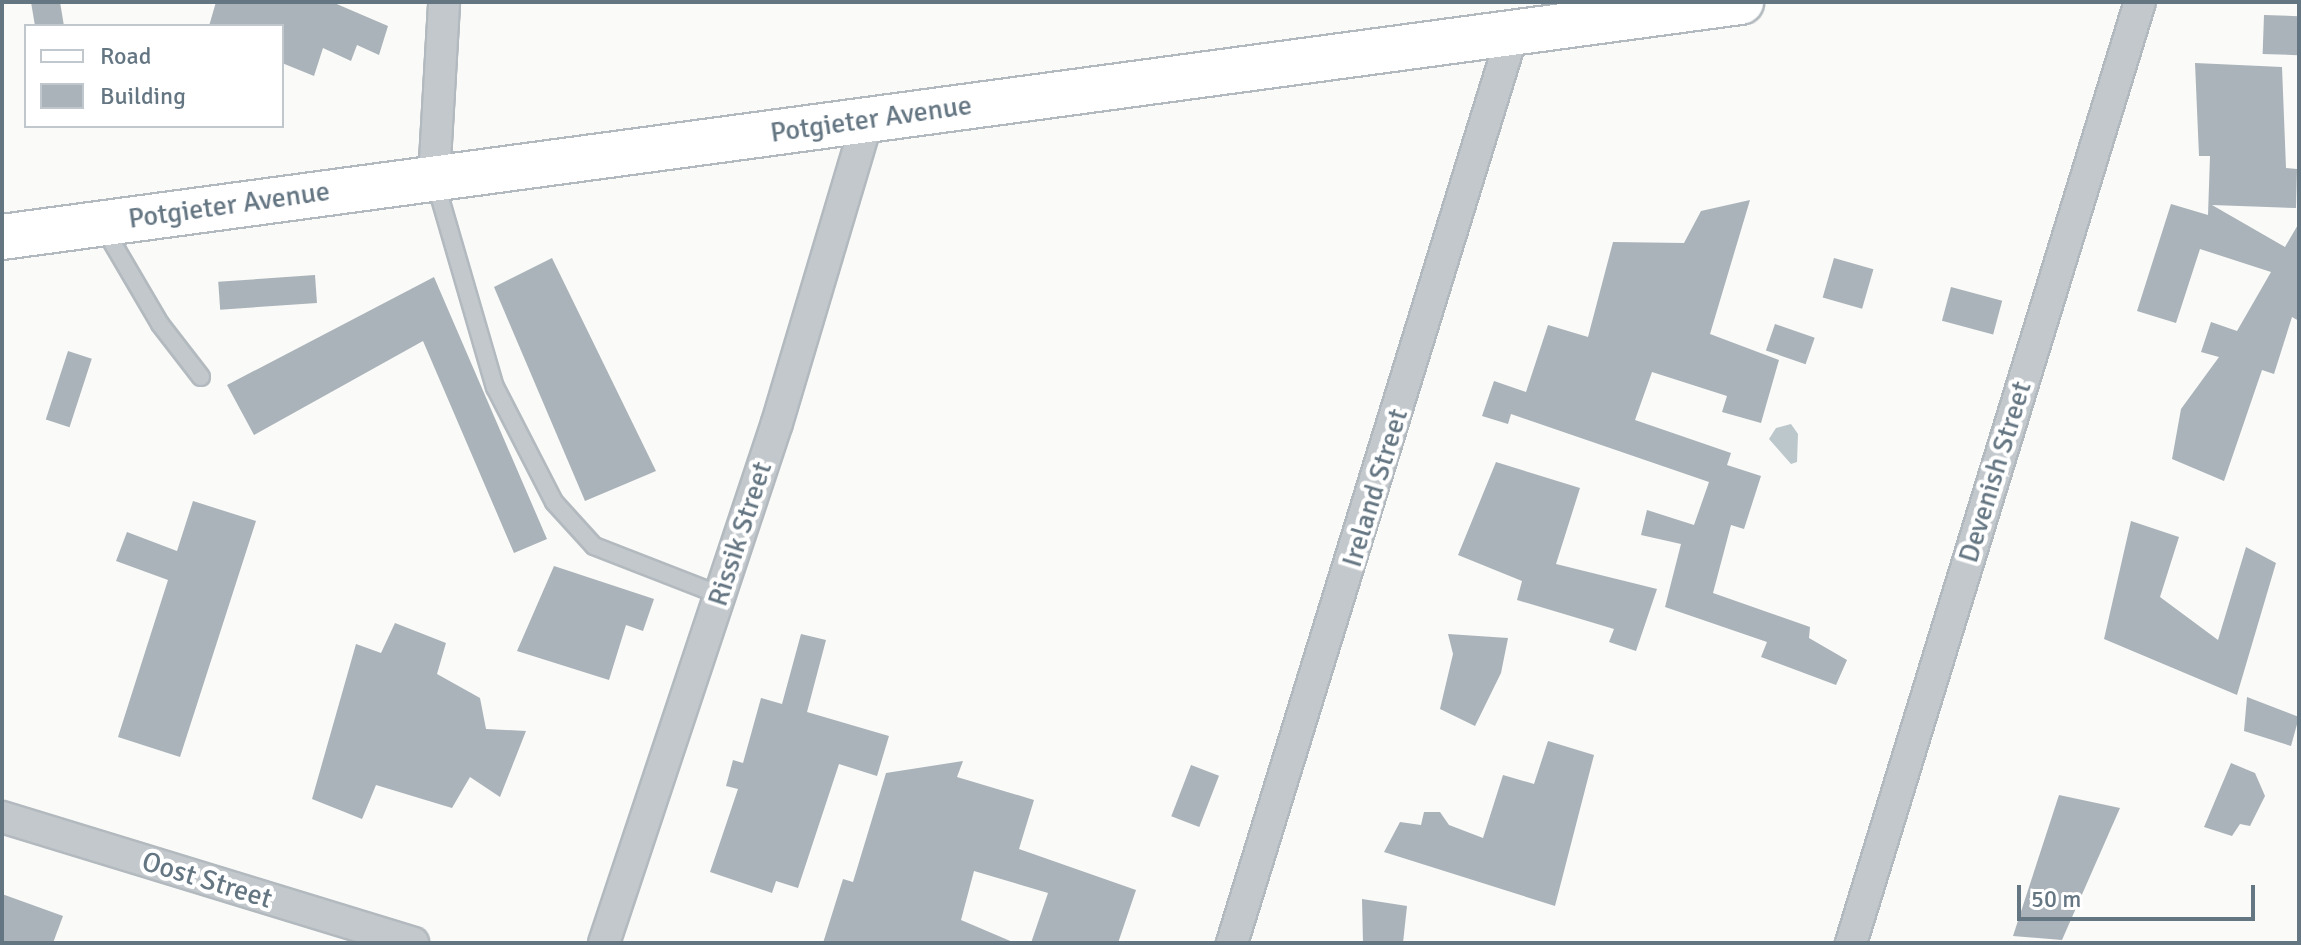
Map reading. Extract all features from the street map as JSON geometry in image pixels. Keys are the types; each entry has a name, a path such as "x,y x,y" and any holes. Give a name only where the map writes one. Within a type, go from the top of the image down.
{"street":[{"path":"434,178 444,2"},
{"name":"Potgieter Avenue","path":"2,237 1741,2"},
{"name":"Devenish Street","path":"1851,943 2140,2"},
{"name":"Ireland Street","path":"1232,943 1513,32"},
{"name":"Rissik Street","path":"604,943 720,595 867,122"},
{"name":"Oost Street","path":"2,817 413,943"}],"lane":[{"path":"434,178 495,387 554,502 594,546 720,595"},
{"path":"101,224 160,324 201,377"}],"shaded area":[{"path":"1791,424 1798,434 1797,462 1791,464 1769,439 1776,428"}],"building":[{"path":"31,2 60,2 64,24 35,24"},
{"path":"216,2 332,2 388,26 379,55 357,45 351,61 323,48 314,76 284,64 284,24 210,24"},
{"path":"2264,15 2299,16 2298,55 2263,54"},
{"path":"2195,63 2282,67 2286,168 2297,169 2296,208 2212,205 2285,247 2299,223 2299,321 2292,317 2274,374 2262,370 2224,481 2172,459 2181,409 2219,357 2201,352 2211,322 2237,331 2271,272 2200,249 2176,323 2137,311 2171,204 2208,215 2210,156 2199,156"},
{"path":"1750,200 1710,334 1779,360 1761,423 1722,412 1727,396 1652,372 1635,420 1731,453 1727,465 1761,476 1744,529 1731,525 1713,593 1810,627 1809,638 1847,660 1836,685 1761,657 1767,642 1665,607 1681,544 1641,535 1647,510 1694,525 1709,482 1511,414 1508,424 1482,416 1494,381 1526,392 1548,325 1588,337 1613,242 1684,243 1701,211"},
{"path":"552,258 656,471 585,501 494,287"},
{"path":"1834,258 1873,269 1862,309 1823,297"},
{"path":"315,275 317,303 220,310 218,282"},
{"path":"434,277 547,539 514,553 423,341 254,435 227,385"},
{"path":"1951,287 2002,301 1993,335 1942,321"},
{"path":"1775,324 1815,338 1806,364 1766,350"},
{"path":"68,351 92,359 70,427 46,419"},
{"path":"1496,462 1580,488 1556,564 1657,589 1636,651 1609,642 1614,629 1517,600 1522,581 1458,555"},
{"path":"193,501 256,521 180,757 118,737 168,580 116,561 127,532 177,551"},
{"path":"2131,521 2179,537 2160,597 2218,640 2246,547 2276,563 2237,695 2104,639"},
{"path":"554,566 654,599 643,631 626,625 609,680 517,651"},
{"path":"395,623 446,643 437,674 480,698 486,729 526,731 500,797 470,777 452,808 376,785 362,819 312,799 356,644 381,653"},
{"path":"801,634 826,640 807,712 889,736 877,776 839,764 798,888 776,881 772,893 710,872 738,789 726,786 733,760 743,763 761,698 782,704"},
{"path":"1448,634 1508,638 1501,673 1475,726 1440,709 1453,654"},
{"path":"2247,697 2299,717 2291,746 2244,731"},
{"path":"1548,741 1594,755 1555,906 1384,852 1400,822 1421,825 1424,812 1440,812 1449,825 1483,838 1503,775 1534,784"},
{"path":"963,761 957,777 1034,800 1019,849 1136,890 1118,943 1031,943 1048,893 974,871 961,920 1015,943 823,943 843,879 853,882 886,773"},
{"path":"2231,763 2255,773 2265,796 2250,826 2240,824 2232,836 2204,827"},
{"path":"1191,765 1219,776 1199,827 1171,816"},
{"path":"2059,795 2120,808 2062,940 2013,936"},
{"path":"2,894 63,916 53,943 2,943"},
{"path":"1362,899 1407,906 1403,943 1363,943"}]}
